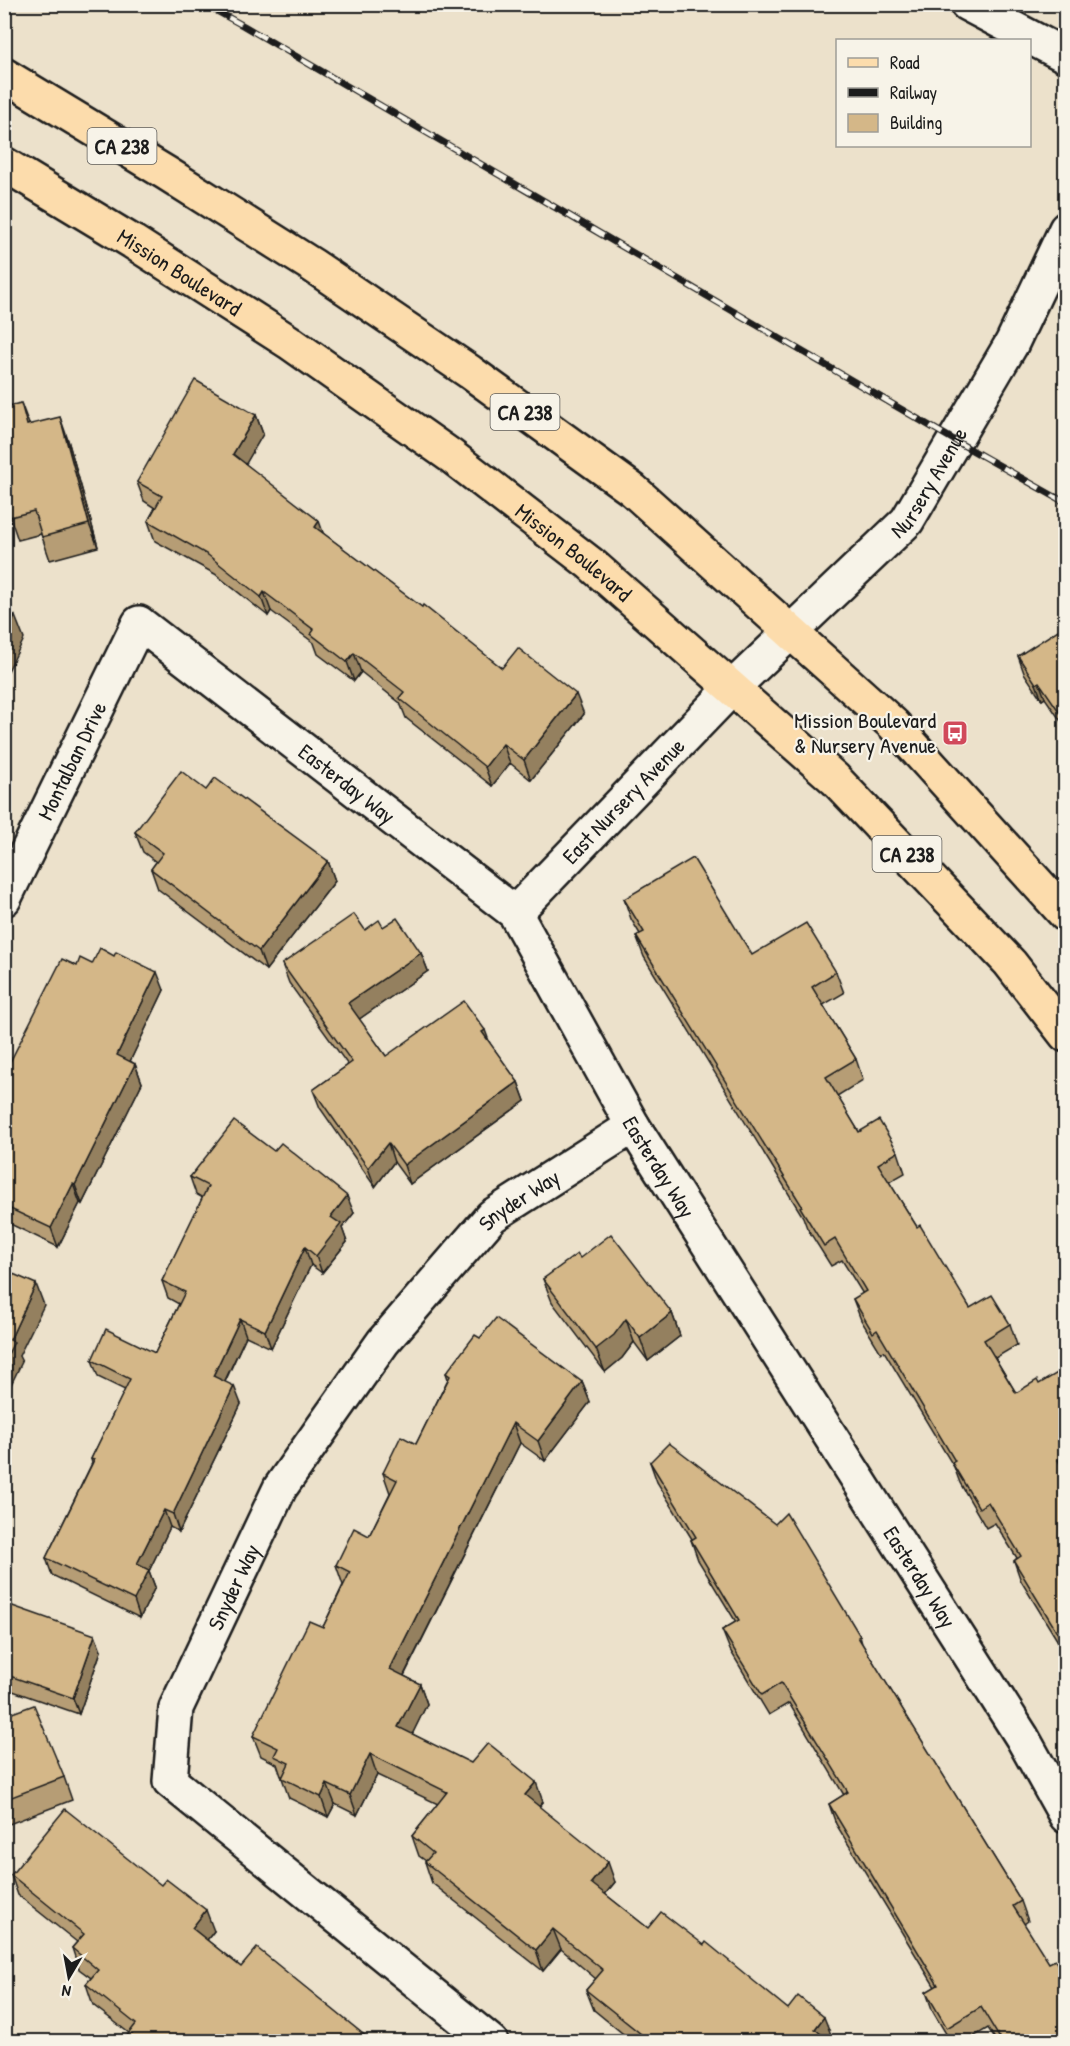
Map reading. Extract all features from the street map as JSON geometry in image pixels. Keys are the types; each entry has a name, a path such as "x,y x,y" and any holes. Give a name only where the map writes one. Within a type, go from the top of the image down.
{"main road":[{"name":"CA 238","path":"4,75 312,265 470,372 633,490 893,724 1065,915"},
{"name":"Mission Boulevard","path":"4,164 134,242 289,342 442,449 591,564 835,779 1010,963 1065,1035"}],"street":[{"path":"967,4 1065,56"},
{"name":"Nursery Avenue","path":"732,688 907,521 1012,343 1065,230"},
{"name":"Montalban Drive","path":"4,899 139,623"},
{"name":"Easterday Way","path":"139,623 515,913 633,1125 1022,1737 1065,1816"},
{"name":"East Nursery Avenue","path":"515,913 732,688"},
{"name":"Snyder Way","path":"491,2042 170,1781 176,1708 280,1488 383,1341 492,1216 633,1125"}],"building":[{"path":"195,380 256,415 233,454 319,521 315,527 422,607 423,605 502,668 518,648 576,694 524,760 503,744 485,767 399,698 404,692 354,653 347,662 311,634 314,630 264,592 261,597 208,555 148,521 162,496 137,482"},
{"path":"21,403 27,425 60,417 89,524 42,537 34,511 10,517 4,496 4,407"},
{"path":"4,611 15,616 4,639"},
{"path":"1058,630 1065,641 1065,720 1039,682 1036,684 1018,656"},
{"path":"181,771 206,790 215,778 328,861 259,951 151,869 163,853 135,832"},
{"path":"693,858 752,955 806,923 836,972 812,987 856,1059 826,1077 859,1132 879,1120 898,1152 878,1164 917,1227 920,1225 970,1308 992,1295 1010,1324 984,1340 1016,1393 1037,1380 1039,1384 1059,1372 1065,1383 1065,1417 1060,1420 1065,1429 1065,1455 1058,1460 1065,1473 1065,1645 1014,1561 1021,1556 988,1502 979,1508 952,1463 955,1461 877,1330 873,1333 853,1299 866,1291 835,1239 824,1246 800,1207 802,1206 636,936 644,932 624,899"},
{"path":"354,914 365,930 379,920 383,927 397,918 421,953 348,1003 386,1056 464,1001 485,1030 482,1032 518,1082 404,1165 388,1143 368,1168 313,1090 352,1062 282,964"},
{"path":"100,948 114,956 116,952 157,972 117,1055 135,1064 51,1228 4,1206 4,1091 6,1088 4,1087 4,1074 62,959 77,966 80,958 92,964"},
{"path":"234,1121 274,1151 281,1143 347,1196 331,1217 341,1224 316,1256 305,1247 265,1331 240,1319 213,1376 234,1386 173,1514 164,1510 137,1564 149,1570 134,1600 46,1558 94,1460 91,1459 130,1379 92,1360 106,1329 155,1353 185,1292 162,1281 208,1186 190,1177"},
{"path":"611,1234 672,1313 640,1338 626,1319 614,1335 596,1349 543,1279 577,1254 580,1258"},
{"path":"4,1270 36,1284 10,1340 14,1342 4,1362"},
{"path":"496,1318 582,1382 538,1441 513,1423 390,1669 420,1684 398,1727 471,1763 488,1743 536,1782 525,1795 608,1862 591,1883 648,1928 661,1912 704,1945 706,1942 788,2009 798,1996 824,2017 815,2029 830,2042 651,2042 586,1990 603,1970 553,1929 536,1950 425,1862 433,1853 412,1836 447,1792 370,1754 350,1795 327,1784 321,1797 282,1778 289,1763 274,1756 278,1748 253,1736 309,1621 323,1627 350,1572 336,1565 354,1528 369,1536 397,1480 383,1473 401,1436 416,1444 450,1376 446,1373 475,1335 480,1338"},
{"path":"669,1443 775,1524 786,1513 860,1636 858,1637 1021,1901 1013,1906 1049,1963 1055,1960 1065,1977 1065,2042 1002,2042 981,2007 947,2028 926,1992 938,1985 829,1804 848,1792 781,1683 762,1695 722,1630 739,1620 691,1540 696,1537 650,1462"},
{"path":"4,1603 95,1635 73,1698 4,1674"},
{"path":"34,1705 64,1777 4,1800 4,1716"},
{"path":"65,1809 161,1885 166,1879 206,1910 192,1928 241,1967 257,1948 373,2042 122,2042 136,2024 86,1984 98,1970 72,1948 84,1934 11,1875"},
{"path":"4,2031 17,2042 4,2042"}],"railway":[{"path":"204,4 1066,503"}],"place":[{"name":"Mission Boulevard & Nursery Avenue","path":"955,733"}]}
